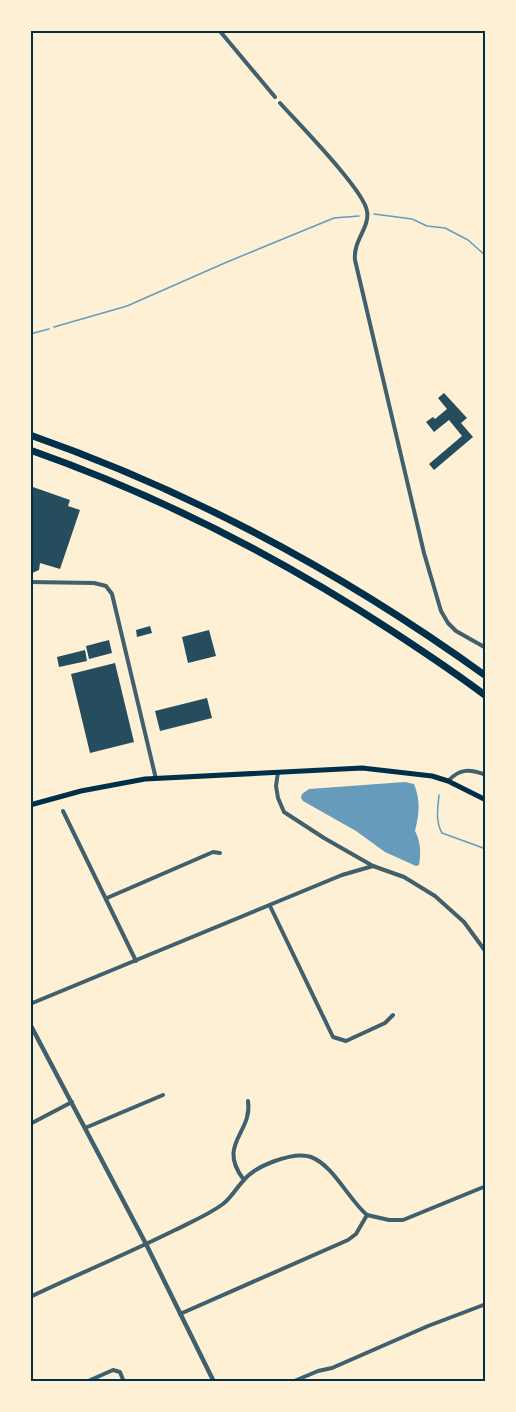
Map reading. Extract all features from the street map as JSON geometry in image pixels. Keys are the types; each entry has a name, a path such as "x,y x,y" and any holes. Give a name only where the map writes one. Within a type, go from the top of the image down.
{"highway":[{"path":"30,435 86,454 252,531 396,614 486,676"},
{"path":"30,450 123,486 246,544 351,604 486,696"}],"main road":[{"path":"30,805 81,791 156,778 375,768 423,774 448,781 486,801"}],"street":[{"path":"219,30 275,96"},
{"path":"280,102 356,188 367,209 367,222 355,247 355,260 424,553 441,611 448,623 456,631 486,648"},
{"path":"30,582 94,583 106,586 112,594 156,778"},
{"path":"448,781 453,775 465,770 486,775"},
{"path":"278,772 276,786 284,812 373,866 404,877 435,896 464,922 486,952"},
{"path":"63,811 136,961"},
{"path":"107,898 213,852 220,853"},
{"path":"30,1004 342,875 373,866"},
{"path":"270,906 333,1037 345,1041 385,1023 393,1015"},
{"path":"30,1024 146,1244 214,1382"},
{"path":"85,1128 163,1095"},
{"path":"243,1180 235,1167 233,1150 247,1115 248,1101"},
{"path":"30,1124 72,1102"},
{"path":"30,1297 209,1213 225,1203 243,1180 254,1171 284,1158 311,1157 327,1167 367,1215 389,1220 403,1220 486,1186"},
{"path":"180,1314 348,1240 357,1234 367,1215"},
{"path":"292,1382 332,1368 428,1326 486,1304"},
{"path":"86,1382 113,1370 120,1372 124,1382"}],"water":[{"path":"405,782 414,784 418,802 415,831 420,856 419,865 416,866 385,852 356,831 301,798 302,794 309,789"}],"building":[{"path":"444,393 467,418 461,423 473,437 434,470 429,464 462,436 449,420 434,432 426,422 433,417 435,419 447,409 438,398"},
{"path":"30,486 70,500 68,506 80,510 60,569 40,563 39,570 30,574"},
{"path":"150,626 152,633 137,637 136,630"},
{"path":"209,630 216,656 188,663 182,637"},
{"path":"109,640 112,653 89,659 86,646"},
{"path":"85,650 87,661 59,667 57,657"},
{"path":"115,663 134,742 90,753 71,674"},
{"path":"207,698 212,718 160,731 155,711"}],"waterway":[{"path":"374,214 412,219 427,226 445,228 468,240 486,256"},
{"path":"54,327 127,306 334,218 359,216"},
{"path":"30,334 49,329"},
{"path":"439,795 438,819 442,833 486,849"}]}
